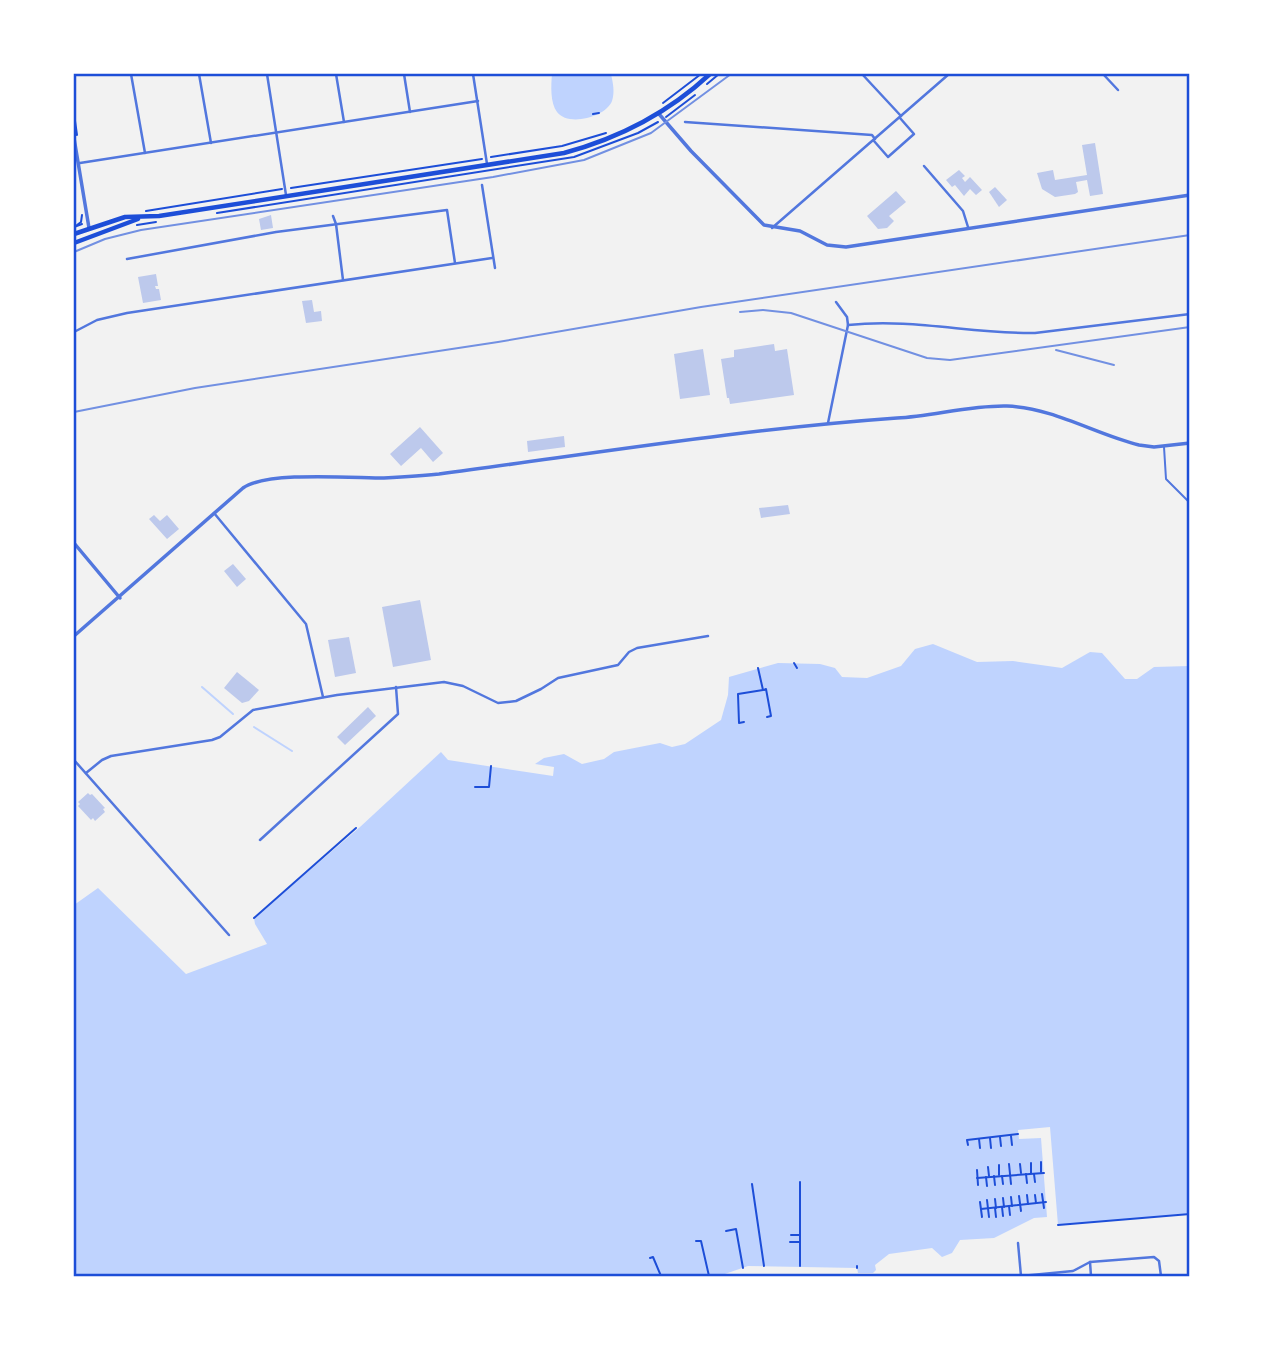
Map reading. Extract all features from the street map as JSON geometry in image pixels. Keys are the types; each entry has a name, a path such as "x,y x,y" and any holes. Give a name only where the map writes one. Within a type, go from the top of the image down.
{"main road":[{"path":"74,243 141,218 550,156 582,148 629,130 659,114 710,74"},
{"path":"74,234 125,217 141,218"},
{"path":"89,228 91,235"}],"street":[{"path":"131,74 145,153"},
{"path":"198,74 211,143"},
{"path":"267,74 286,196"},
{"path":"336,74 344,122"},
{"path":"404,74 410,112"},
{"path":"473,74 487,166"},
{"path":"685,122 872,135 888,157 914,134 863,74"},
{"path":"772,228 949,74"},
{"path":"1103,74 1118,90"},
{"path":"78,164 478,101"},
{"path":"659,114 673,132 764,225 800,231 821,243 840,247 1189,195"},
{"path":"74,138 89,228"},
{"path":"924,166 963,211 968,227"},
{"path":"482,185 495,268"},
{"path":"127,259 336,224 447,210 455,263"},
{"path":"333,216 343,280"},
{"path":"74,332 97,320 127,313 492,258"},
{"path":"828,423 848,325 847,317 836,302"},
{"path":"848,325 909,323 1035,333 1189,314"},
{"path":"74,636 248,484 267,480 439,474 828,423 1008,406 1046,413 1133,444 1164,446 1189,443"},
{"path":"214,513 306,624 323,697"},
{"path":"74,543 120,598"},
{"path":"86,773 102,760 111,757 218,738 253,710 323,697 444,681 463,686 498,703 516,701 558,678 618,665 629,652 637,648 708,636"},
{"path":"260,840 398,715 396,687"},
{"path":"74,760 229,935"},
{"path":"1018,1243 1021,1276 1073,1271 1090,1262 1154,1257 1160,1264 1161,1276"},
{"path":"1090,1262 1091,1276"}],"lane":[{"path":"1164,446 1166,479 1189,503"}],"path":[{"path":"658,107 701,74"},
{"path":"593,114 598,113"},
{"path":"142,211 562,146 612,131"},
{"path":"794,663 797,667"},
{"path":"758,668 763,690"},
{"path":"744,722 739,723 737,694 766,689 771,716 766,717"},
{"path":"475,787 489,787 491,766"},
{"path":"254,918 356,828"},
{"path":"968,1145 967,1140 1018,1134"},
{"path":"1011,1135 1012,1145"},
{"path":"1000,1136 1001,1146"},
{"path":"990,1137 991,1148"},
{"path":"979,1139 980,1149"},
{"path":"977,1178 1042,1173 1041,1162"},
{"path":"1031,1163 1035,1182"},
{"path":"1009,1164 1011,1184"},
{"path":"1017,1183 1020,1164"},
{"path":"999,1165 1003,1184"},
{"path":"987,1185 988,1167"},
{"path":"977,1170 978,1185"},
{"path":"1026,1174 1027,1183"},
{"path":"994,1177 995,1185"},
{"path":"800,1182 800,1266"},
{"path":"752,1184 764,1266"},
{"path":"1042,1194 1044,1208"},
{"path":"1025,1210 1027,1195"},
{"path":"1035,1195 1035,1209"},
{"path":"1019,1196 1021,1211"},
{"path":"1010,1215 1011,1197"},
{"path":"1003,1198 1003,1216"},
{"path":"995,1199 996,1217"},
{"path":"987,1200 989,1217"},
{"path":"980,1202 982,1217"},
{"path":"981,1209 1045,1202"},
{"path":"1036,1203 1040,1209"},
{"path":"1027,1204 1030,1210"},
{"path":"1012,1206 1015,1211"},
{"path":"1058,1225 1189,1214"},
{"path":"726,1231 736,1229 743,1268"},
{"path":"791,1235 800,1235"},
{"path":"696,1241 701,1241 709,1276"},
{"path":"790,1242 800,1242"},
{"path":"650,1258 653,1257 661,1276"}],"water":[{"path":"552,74 611,74 614,91 612,101 602,112 586,118 569,119 562,116 553,104"},
{"path":"933,644 977,662 1013,661 1062,668 1090,652 1102,653 1125,679 1137,679 1154,667 1189,666 1189,1214 1058,1225 1050,1127 1018,1130 1019,1139 1041,1138 1047,1217 1034,1218 994,1238 960,1240 952,1253 942,1257 932,1248 889,1254 875,1265 876,1270 873,1273 858,1273 857,1268 748,1266 719,1276 74,1276 74,905 98,888 186,974 267,944 254,918 360,827 441,752 448,760 553,776 554,767 535,764 544,758 564,754 582,764 604,759 614,752 660,743 672,747 685,744 721,720 728,695 729,677 778,663 820,664 835,668 842,677 867,678 901,666 915,649"}],"building":[{"path":"1095,143 1103,194 1090,196 1087,180 1076,182 1078,192 1075,194 1055,197 1042,189 1037,173 1053,170 1055,180 1087,175 1082,145"},
{"path":"959,170 965,176 962,178 965,182 970,177 982,190 976,195 970,189 964,196 955,185 952,187 946,180"},
{"path":"995,187 1007,200 999,207 989,192"},
{"path":"896,191 906,202 889,216 894,221 887,228 878,229 867,216"},
{"path":"271,215 273,228 261,230 259,219"},
{"path":"156,274 158,286 155,286 159,289 161,300 143,303 138,277"},
{"path":"312,300 314,312 321,311 322,321 306,323 302,301"},
{"path":"774,344 775,351 787,349 794,395 730,404 721,359 734,357 734,350"},
{"path":"703,349 710,395 680,399 674,354"},
{"path":"420,427 443,453 433,462 421,448 401,466 390,454"},
{"path":"564,436 565,447 528,452 527,441"},
{"path":"788,505 790,514 761,518 759,508"},
{"path":"154,515 160,521 167,515 179,529 167,539 149,519"},
{"path":"233,564 246,579 237,587 224,571"},
{"path":"420,600 431,660 393,667 382,607"},
{"path":"349,637 356,673 335,677 328,640"},
{"path":"237,672 259,690 249,701 242,703 224,688"},
{"path":"368,707 376,716 345,745 337,737"},
{"path":"88,793 105,808 105,812 95,821 78,806 78,802"}],"waterway":[{"path":"202,687 233,714"},
{"path":"254,727 292,751"}],"tram line":[{"path":"74,252 105,239 141,230 493,177 584,160 651,133 731,74"}],"railway":[{"path":"74,412 195,388 498,342 701,307 1190,235"},
{"path":"740,312 763,310 791,313 927,358 950,360 1190,327"},
{"path":"1056,350 1114,365"}]}
